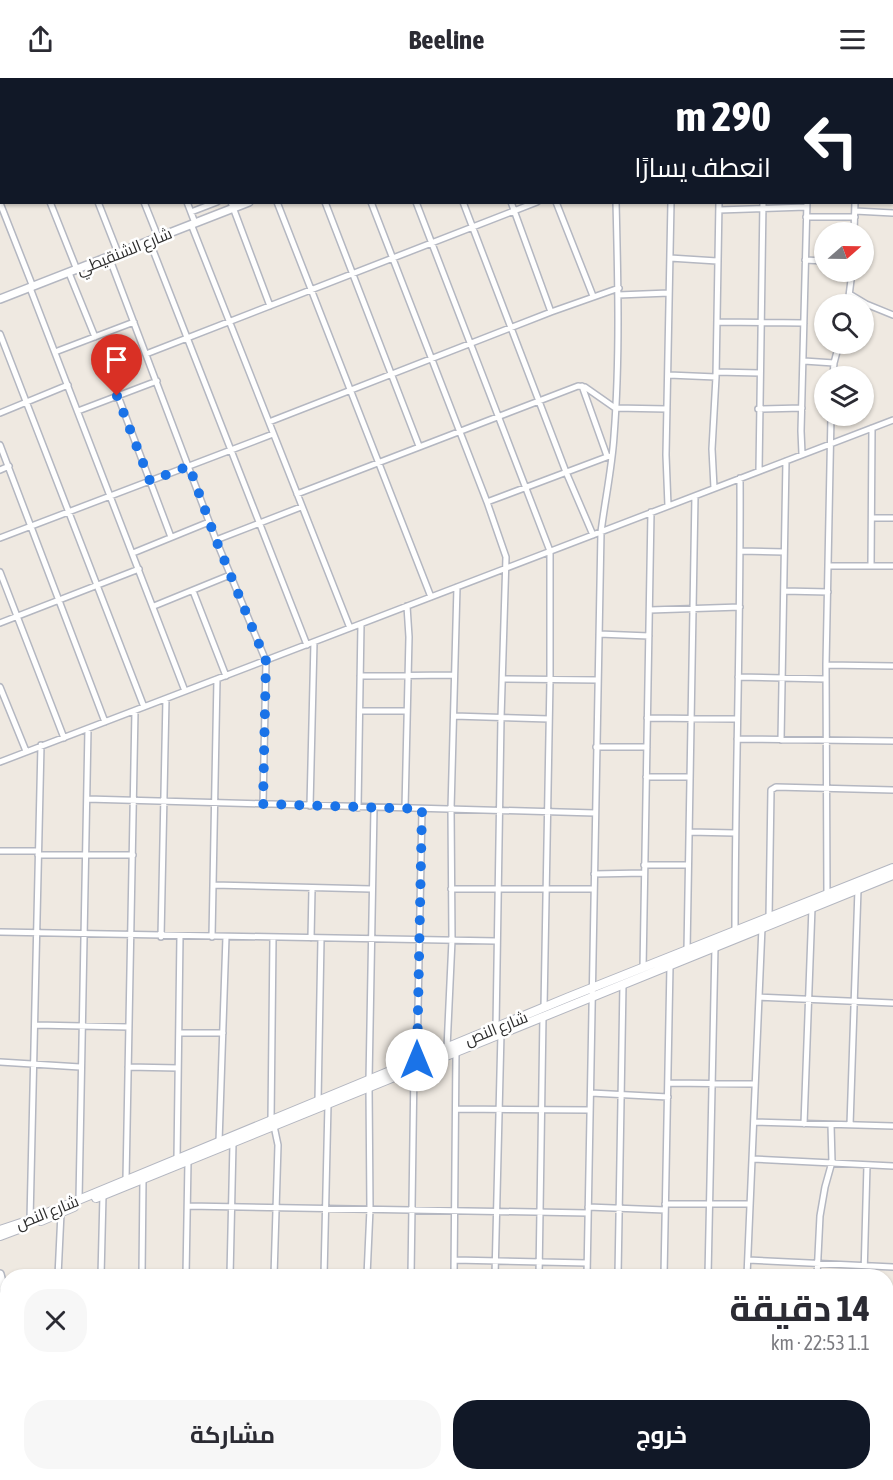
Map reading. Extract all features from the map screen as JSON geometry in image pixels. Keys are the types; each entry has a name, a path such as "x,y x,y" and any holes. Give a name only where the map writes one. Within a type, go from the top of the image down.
{"main road":[{"name":"شارع النص","path":"592,993 670,966 812,907 893,868"},
{"name":"شارع النص","path":"0,1230 219,1143 328,1104 447,1048 592,993 735,931 827,898 858,890 893,875"},
{"name":"شارع النص","path":"416,1064 456,1051 498,1030"},
{"name":"شارع النص","path":"0,1236 233,1143 318,1102 369,1084"}],"street":[{"path":"0,204 185,691"},
{"path":"51,204 77,270"},
{"path":"99,204 118,253"},
{"path":"145,204 158,237"},
{"path":"188,204 229,322 350,628"},
{"path":"191,212 212,204"},
{"path":"278,204 431,597"},
{"path":"326,204 419,446"},
{"path":"372,204 504,550 506,568 496,941 500,1110 495,1269"},
{"path":"417,204 550,551 548,812 539,1269"},
{"path":"464,204 566,472 593,535"},
{"path":"512,204 551,312"},
{"path":"146,354 532,204"},
{"path":"557,204 593,296"},
{"path":"587,1269 601,532 615,408 619,288 616,204"},
{"path":"668,506 666,455 671,204"},
{"path":"714,488 712,449 716,375 719,204"},
{"path":"855,204 855,222"},
{"path":"719,210 806,205 802,454"},
{"path":"232,206 270,306"},
{"name":"شارع الشنقيطي","path":"0,299 232,206"},
{"path":"759,471 758,409 763,206"},
{"path":"806,217 893,213"},
{"path":"149,240 307,645"},
{"path":"109,257 209,522 266,661 263,804"},
{"path":"670,258 717,261"},
{"path":"805,260 814,260"},
{"path":"69,273 95,337"},
{"path":"269,423 431,358 619,288"},
{"path":"618,295 669,293"},
{"path":"874,307 893,315"},
{"path":"55,352 134,322"},
{"path":"717,322 804,323"},
{"path":"0,334 144,707"},
{"path":"834,366 836,354"},
{"path":"804,361 834,363"},
{"path":"669,375 760,373"},
{"path":"78,411 157,381"},
{"path":"0,413 68,385"},
{"path":"582,386 615,408 668,409"},
{"path":"297,494 499,415 582,386"},
{"path":"582,386 610,456"},
{"path":"117,396 171,537"},
{"path":"758,409 802,408"},
{"path":"0,762 893,420"},
{"path":"827,898 826,665 831,426"},
{"path":"871,566 872,428"},
{"path":"0,538 273,434"},
{"path":"0,445 105,722"},
{"path":"487,502 610,456"},
{"path":"781,740 786,461"},
{"path":"0,470 9,466"},
{"path":"735,931 740,478"},
{"path":"687,951 695,496"},
{"path":"216,540 301,507"},
{"path":"643,969 651,512"},
{"path":"873,518 893,518"},
{"path":"133,553 209,522"},
{"path":"740,551 784,552"},
{"path":"828,566 893,566"},
{"path":"0,623 139,569"},
{"path":"0,573 63,738"},
{"path":"154,606 230,575"},
{"path":"447,1048 452,940 451,810 457,587"},
{"path":"193,591 226,676"},
{"path":"784,591 828,592"},
{"path":"405,808 407,606"},
{"path":"650,610 740,607"},
{"path":"358,808 361,624"},
{"path":"599,634 649,636"},
{"path":"310,806 314,642"},
{"path":"826,665 893,666"},
{"path":"360,676 454,675"},
{"path":"738,677 826,679"},
{"path":"212,937 217,679"},
{"path":"503,679 598,680"},
{"path":"0,687 26,751"},
{"path":"161,936 166,699"},
{"path":"126,1180 135,711"},
{"path":"360,711 406,711"},
{"path":"454,717 549,719"},
{"path":"647,718 737,719"},
{"path":"79,1200 88,729"},
{"path":"736,739 893,741"},
{"path":"30,1220 41,745"},
{"path":"596,747 646,747"},
{"path":"646,777 690,777"},
{"path":"769,918 771,790 776,787 893,790"},
{"path":"87,799 164,803 595,813"},
{"path":"367,1269 370,1209 370,939 374,808"},
{"path":"411,1269 422,809"},
{"path":"689,832 735,834"},
{"path":"0,851 85,856 133,855"},
{"path":"644,865 688,865"},
{"path":"594,874 644,873"},
{"path":"213,885 371,889"},
{"path":"311,938 312,889"},
{"path":"452,890 593,889"},
{"path":"850,1125 858,890"},
{"path":"804,1125 812,907"},
{"path":"747,1269 762,927"},
{"path":"0,932 496,941"},
{"path":"177,1160 180,936"},
{"path":"219,1143 226,937"},
{"path":"273,938 273,1124 278,1145 274,1269"},
{"path":"318,1102 321,939"},
{"path":"708,1269 715,947"},
{"path":"664,1269 670,966"},
{"path":"618,1269 623,984"},
{"path":"759,998 893,1003"},
{"path":"36,1025 129,1027"},
{"path":"179,1033 223,1033"},
{"path":"454,1269 456,1051"},
{"path":"0,1062 80,1067"},
{"path":"128,1067 178,1068"},
{"path":"668,1083 755,1084"},
{"path":"591,1093 668,1097"},
{"path":"324,1269 328,1104"},
{"path":"457,1109 590,1110"},
{"path":"754,1122 893,1126"},
{"path":"818,1269 822,1206 832,1162 831,1125"},
{"path":"230,1269 233,1143"},
{"path":"752,1159 893,1166"},
{"path":"186,1269 188,1161"},
{"path":"865,1269 867,1165"},
{"path":"142,1269 143,1180"},
{"path":"101,1269 103,1195"},
{"path":"188,1206 540,1213 750,1204"},
{"path":"58,1269 61,1213"},
{"path":"455,1260 587,1263"},
{"path":"748,1260 893,1267"}],"route":[{"path":"117,396 150,481 189,466 216,540 266,661 263,804 422,809 417,1060"}]}
